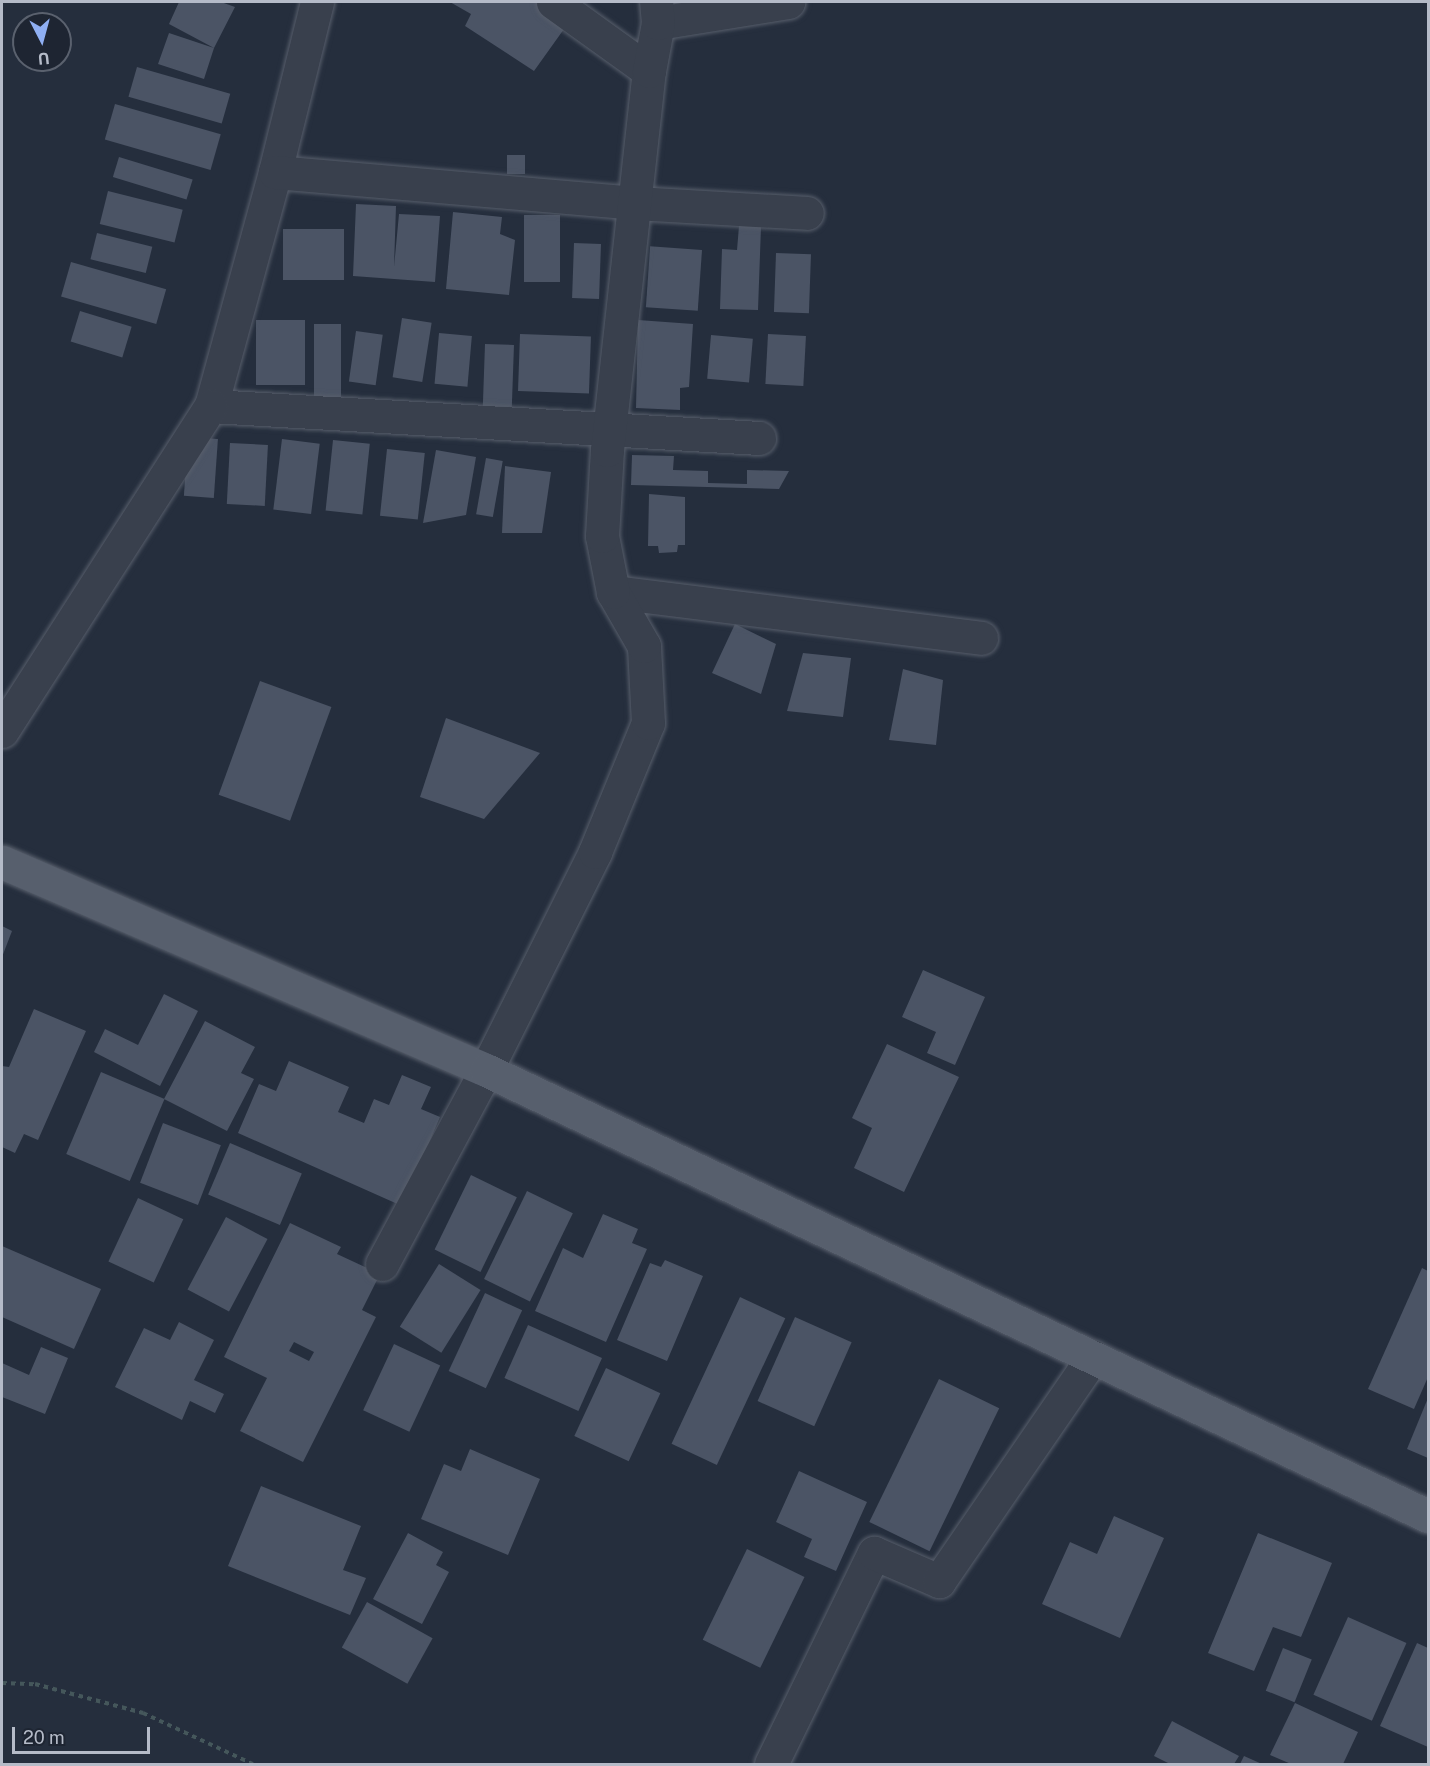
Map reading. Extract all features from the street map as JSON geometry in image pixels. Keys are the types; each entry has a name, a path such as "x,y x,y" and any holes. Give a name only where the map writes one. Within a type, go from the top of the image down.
{"main road":[{"path":"2,862 486,1070 1428,1516"}],"street":[{"path":"2,731 211,405 275,172 317,2"},
{"path":"553,2 649,71"},
{"path":"382,1264 486,1070 595,852 648,723 645,646 613,592 602,536 610,428 657,12 788,2"},
{"path":"275,172 635,203 807,213"},
{"path":"211,405 759,438"},
{"path":"613,592 981,638"},
{"path":"771,1764 874,1553 939,1581 1093,1357"}],"path":[{"path":"2,1683 35,1684 143,1713 253,1764"}],"building":[{"path":"179,2 221,2 235,7 214,48 169,24"},
{"path":"450,2 538,2 569,22 534,71 465,26 471,14"},
{"path":"169,33 214,48 204,79 158,64"},
{"path":"137,67 230,94 222,124 128,97"},
{"path":"115,104 221,134 211,170 105,140"},
{"path":"507,155 525,155 525,174 507,174"},
{"path":"119,157 193,180 186,200 113,177"},
{"path":"108,191 183,210 174,243 100,224"},
{"path":"356,204 396,206 394,267 399,214 440,216 435,282 353,276"},
{"path":"453,212 502,217 500,234 515,240 509,295 446,289"},
{"path":"524,215 560,215 560,282 524,282"},
{"path":"739,226 761,227 758,310 720,309 722,249 737,250"},
{"path":"283,229 344,229 344,280 283,280"},
{"path":"97,233 152,247 146,273 90,259"},
{"path":"574,243 601,244 599,299 572,298"},
{"path":"650,246 702,250 698,311 646,307"},
{"path":"776,253 811,254 809,313 774,312"},
{"path":"71,262 166,289 156,324 61,297"},
{"path":"80,311 132,327 122,357 71,342"},
{"path":"402,318 432,323 422,382 393,377"},
{"path":"256,320 305,320 305,385 256,385"},
{"path":"638,320 693,324 689,387 680,388 680,410 636,408"},
{"path":"314,324 341,324 341,402 314,402"},
{"path":"356,331 383,335 376,385 349,382"},
{"path":"439,333 472,336 467,387 435,384"},
{"path":"520,334 591,336 589,393 518,391"},
{"path":"768,334 806,336 803,386 765,384"},
{"path":"711,335 753,339 749,382 707,379"},
{"path":"485,344 514,345 512,407 483,406"},
{"path":"188,437 218,439 214,498 184,496"},
{"path":"282,439 320,444 311,514 273,509"},
{"path":"333,440 370,444 362,514 326,511"},
{"path":"230,443 268,445 265,506 227,504"},
{"path":"387,449 425,453 418,520 380,516"},
{"path":"436,450 476,457 466,515 423,523"},
{"path":"632,455 674,456 673,470 708,471 708,483 747,484 747,470 789,471 779,489 631,485"},
{"path":"486,458 503,461 493,517 476,514"},
{"path":"505,466 551,472 542,533 502,533"},
{"path":"649,494 685,497 685,545 678,545 677,552 659,553 658,546 648,546"},
{"path":"735,624 776,644 761,694 712,673"},
{"path":"803,653 851,658 843,717 787,711"},
{"path":"903,669 943,680 936,745 889,740"},
{"path":"260,681 331,707 290,821 219,795"},
{"path":"446,718 540,753 484,819 420,797"},
{"path":"2,926 12,931 2,957"},
{"path":"923,970 985,997 955,1065 927,1053 936,1032 902,1017"},
{"path":"164,994 198,1011 160,1086 94,1052 105,1029 138,1045"},
{"path":"34,1009 86,1031 38,1140 24,1134 15,1153 2,1147 2,1066 9,1067"},
{"path":"205,1021 255,1047 241,1073 254,1079 227,1131 164,1099"},
{"path":"887,1044 959,1077 904,1192 854,1168 872,1128 852,1118"},
{"path":"289,1061 349,1087 338,1112 364,1123 374,1099 389,1105 402,1075 431,1087 421,1109 440,1117 402,1206 238,1133 259,1084 276,1091"},
{"path":"101,1072 165,1099 130,1181 66,1154"},
{"path":"163,1123 221,1145 198,1205 140,1183"},
{"path":"230,1143 302,1173 280,1225 208,1195"},
{"path":"471,1175 517,1197 480,1272 435,1250"},
{"path":"527,1191 573,1213 530,1301 484,1279"},
{"path":"138,1198 183,1219 154,1283 108,1261"},
{"path":"603,1214 638,1229 632,1243 647,1249 606,1342 535,1311 563,1248 583,1258"},
{"path":"226,1217 267,1239 229,1311 188,1289"},
{"path":"290,1223 341,1247 337,1254 380,1274 362,1310 376,1317 303,1462 240,1431 267,1378 224,1357","holes":["294,1342 314,1352 309,1361 289,1351"]},
{"path":"2,1246 101,1289 74,1349 2,1317"},
{"path":"665,1260 703,1276 667,1361 617,1340 650,1263 661,1267"},
{"path":"439,1264 481,1290 441,1353 400,1327"},
{"path":"1422,1268 1428,1271 1428,1377 1414,1409 1368,1389"},
{"path":"485,1293 522,1310 486,1388 449,1371"},
{"path":"740,1297 785,1318 717,1465 672,1444"},
{"path":"795,1317 852,1342 814,1426 758,1401"},
{"path":"179,1322 214,1340 194,1380 224,1394 215,1413 190,1401 182,1420 115,1387 144,1328 170,1340"},
{"path":"528,1325 602,1358 578,1411 504,1378"},
{"path":"394,1344 440,1366 409,1432 363,1410"},
{"path":"41,1347 68,1358 45,1414 2,1397 2,1363 29,1375"},
{"path":"606,1368 660,1393 629,1461 574,1436"},
{"path":"939,1379 999,1408 930,1551 869,1522"},
{"path":"1428,1398 1428,1458 1407,1449"},
{"path":"470,1449 540,1479 508,1555 421,1519 444,1464 461,1471"},
{"path":"799,1471 867,1502 836,1571 804,1557 812,1539 776,1522"},
{"path":"261,1486 361,1526 343,1570 366,1578 350,1615 228,1566"},
{"path":"1114,1516 1164,1538 1120,1638 1042,1604 1070,1542 1097,1554"},
{"path":"408,1533 443,1552 436,1565 449,1572 422,1624 373,1599"},
{"path":"1258,1533 1332,1563 1301,1637 1273,1627 1254,1671 1208,1653"},
{"path":"747,1549 805,1577 760,1668 703,1640"},
{"path":"367,1602 433,1638 407,1684 342,1647"},
{"path":"1348,1617 1406,1643 1372,1721 1313,1695"},
{"path":"1417,1643 1428,1648 1428,1747 1380,1726"},
{"path":"1283,1648 1312,1660 1295,1702 1266,1691"},
{"path":"1295,1703 1358,1732 1343,1764 1291,1764 1270,1755"},
{"path":"1172,1721 1239,1756 1234,1764 1170,1764 1154,1756"},
{"path":"1244,1756 1262,1764 1240,1764"}]}
